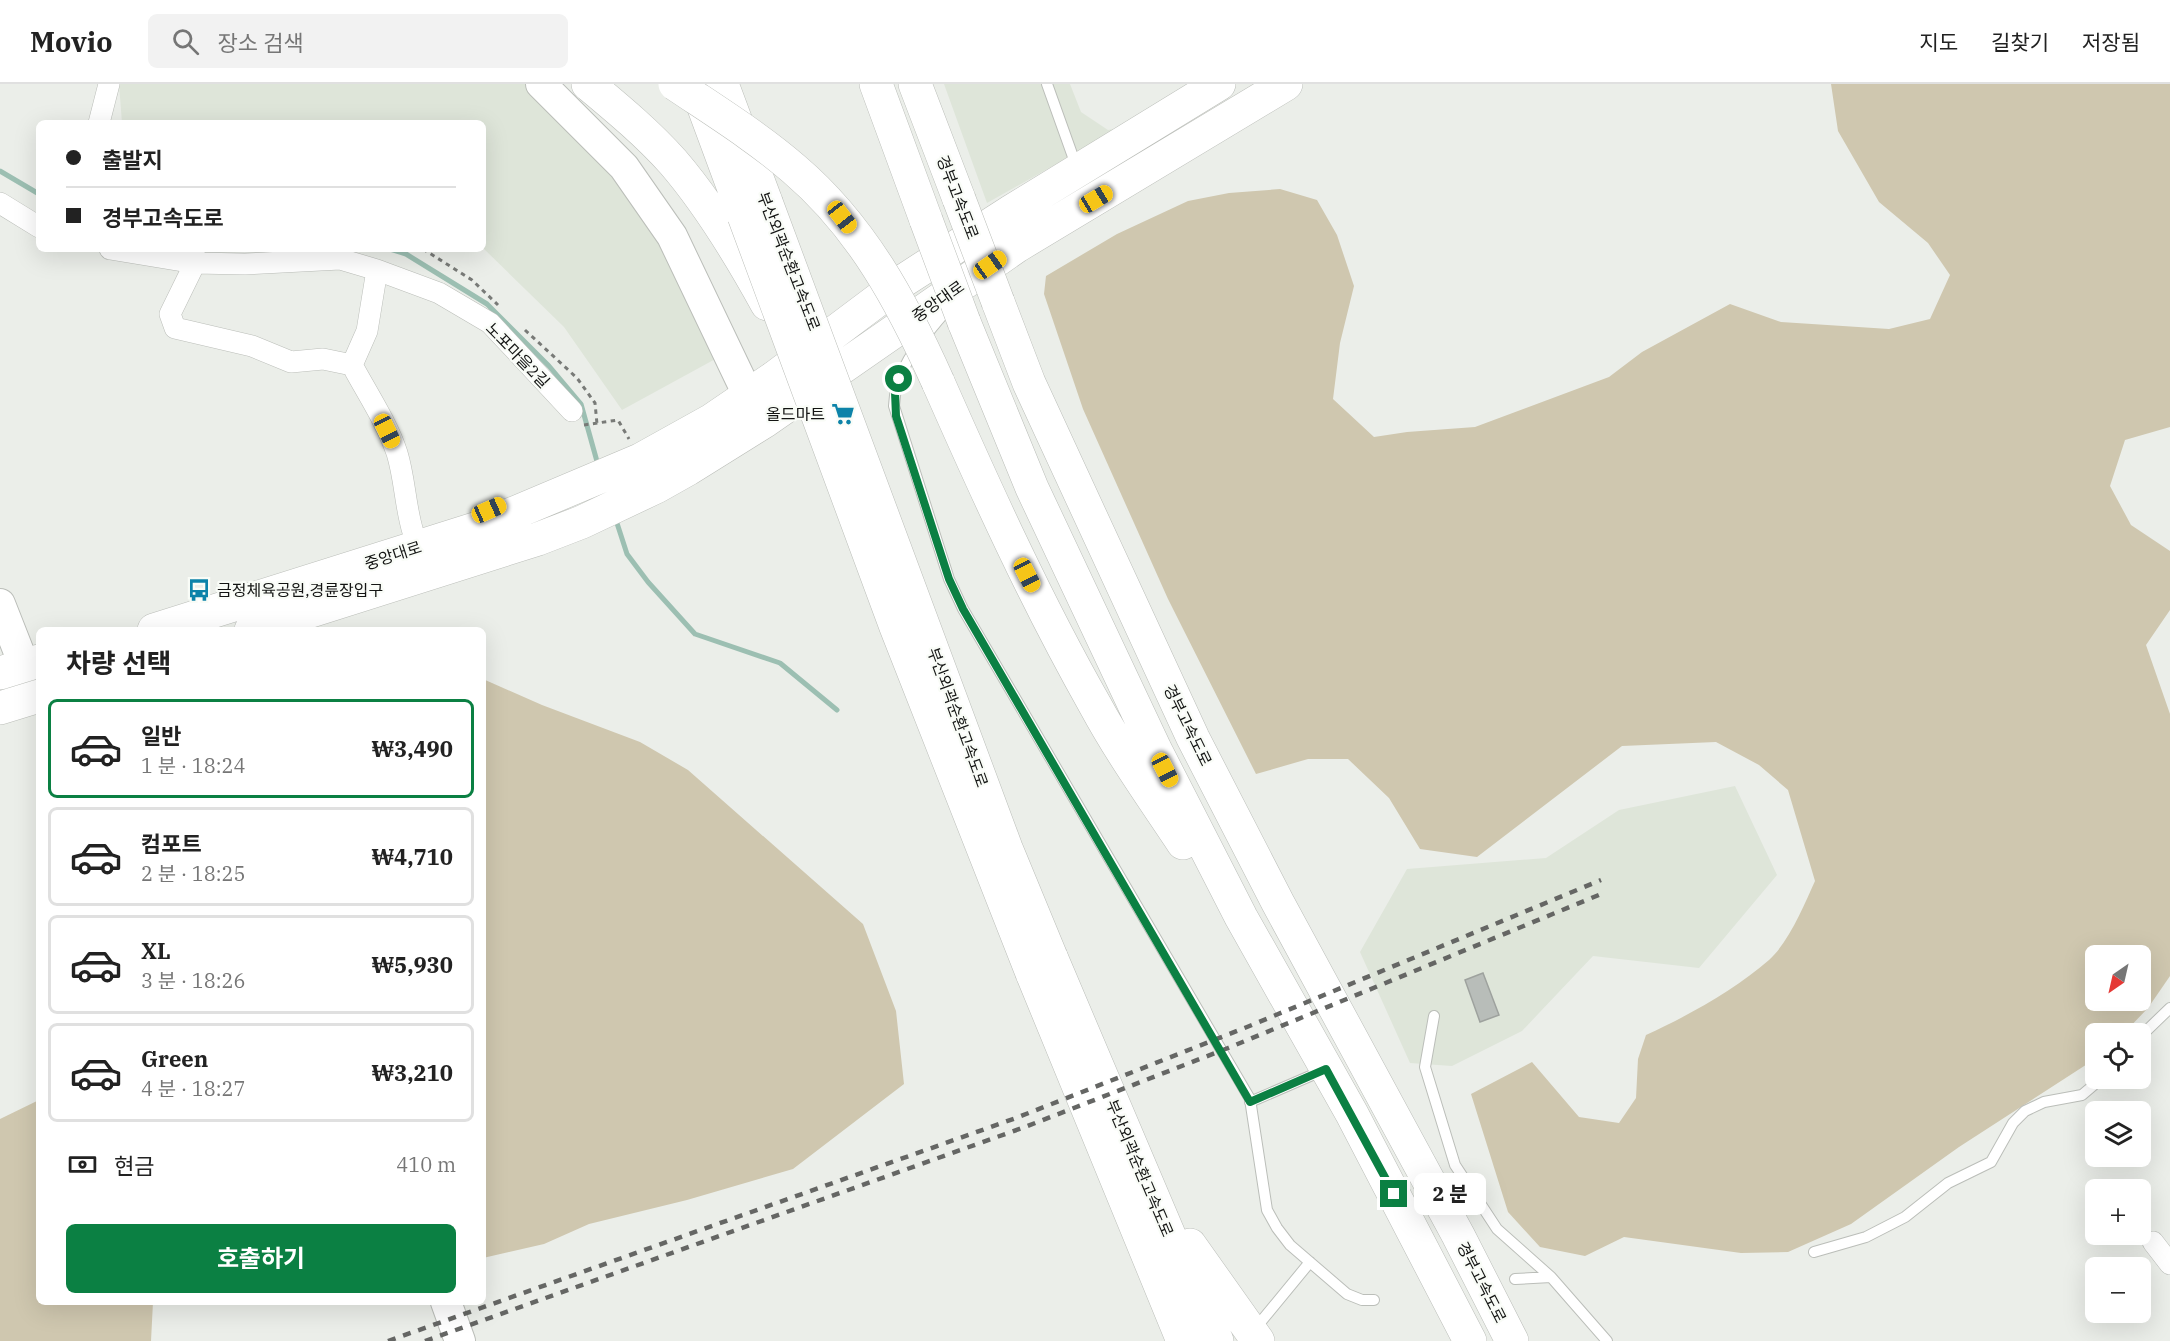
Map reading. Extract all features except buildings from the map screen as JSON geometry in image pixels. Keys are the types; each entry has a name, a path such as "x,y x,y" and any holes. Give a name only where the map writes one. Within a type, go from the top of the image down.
{"main road":[{"path":"588,84 638,127 672,161 745,216"},
{"path":"675,84 794,169 842,217 866,248 905,310 1017,554 1095,706 1133,768 1276,981"},
{"name":"부산외곽순환고속도로","path":"695,84 896,627 1042,965 1183,1341"},
{"name":"부산외곽순환고속도로","path":"722,84 745,216 1006,848 1042,965 1125,1133 1217,1341"},
{"path":"876,84 964,322 1032,488 1101,638 1240,917 1326,1069 1470,1341"},
{"name":"경부고속도로","path":"915,84 1029,383 1193,738 1278,903 1458,1234 1512,1341"},
{"name":"중앙대로","path":"269,619 481,527 565,484 633,454 712,420 756,408 976,275 1084,187 1219,84"},
{"name":"중앙대로","path":"185,627 269,619 478,559 582,522 656,487 756,408 903,281 1010,212 1084,187 1286,84"},
{"path":"0,708 36,697"},
{"path":"1125,1133 1206,1271 1255,1337"}],"street":[{"path":"100,120 109,84"},
{"path":"540,84 624,167 672,236 756,408"},
{"path":"0,203 36,225"},
{"name":"노포마을2길","path":"152,252 194,255 245,264 340,259 439,293 490,323 572,411"},
{"path":"194,255 170,314 175,328 252,346 291,362 323,360 352,365"},
{"path":"352,365 367,331 377,270"},
{"path":"352,365 396,450 403,476 405,504 413,532"},
{"path":"269,619 279,579 413,532 469,519 565,484"},
{"path":"0,604 21,666"},
{"path":"2153,1242 2170,1264"},
{"path":"447,1305 460,1341"}],"lane":[{"path":"1047,84 1084,187"},
{"path":"976,275 912,353 895,392 896,416 949,579 972,626 1250,1102 1267,1210 1290,1245 1347,1294 1362,1300 1374,1300"},
{"path":"2151,1026 2170,1008"},
{"path":"1434,1016 1425,1067 1455,1165 1497,1228 1551,1277 1607,1341"},
{"path":"1250,1102 1326,1069"},
{"path":"1814,1252 1866,1237 1905,1216 1948,1184 1991,1162 2013,1123 2025,1111 2044,1102 2082,1095 2089,1089"},
{"path":"1255,1337 1310,1262"},
{"path":"1515,1279 1551,1277"}],"path":[{"path":"591,425 618,420 630,440 633,454"}],"shaded area":[{"path":"119,84 526,84 581,135 657,235 719,357 622,410 564,327 486,251 486,120 122,120"},
{"path":"944,84 1070,84 1081,112 1108,130 1120,128 987,203"},
{"path":"1831,84 2170,84 2170,427 2125,440 2110,486 2131,525 2170,551 2170,610 2146,645 2170,714 2170,976 2151,1004 2151,945 2085,945 2085,1011 2145,1011 2134,1023 2085,1023 2085,1065 1959,1147 1851,1224 1788,1252 1741,1253 1624,1237 1585,1256 1540,1247 1508,1212 1471,1094 1532,1062 1579,1117 1619,1123 1636,1098 1638,1059 1646,1035 1710,1002 1756,971 1776,952 1795,923 1815,881 1788,790 1759,765 1716,742 1622,746 1477,857 1420,849 1389,798 1348,759 1308,759 1256,774 1168,599 1083,409 1044,294 1046,276 1117,234 1188,201 1229,193 1280,189 1317,200 1337,235 1354,286 1340,343 1333,399 1374,437 1475,427 1609,377 1642,352 1730,304 1781,322 1889,329 1930,319 1950,275 1928,243 1879,202 1838,131"},
{"path":"486,680 542,705 640,742 688,770 863,924 896,1011 904,1084 793,1169 687,1200 589,1224 544,1244 486,1257"},
{"path":"1735,786 1777,875 1699,968 1593,956 1522,1031 1452,1066 1410,1063 1360,952 1407,869 1546,858 1619,810"},
{"path":"36,1101 36,1305 153,1305 151,1341 0,1341 0,1119"}],"waterway":[{"path":"0,171 36,192"},
{"path":"400,252 487,304 549,366 581,404 598,465"},
{"path":"615,517 627,554 648,582 695,634 780,663 837,710"}],"railway":[{"path":"388,1341 1016,1118 1247,1027 1601,880"},
{"path":"425,1341 1025,1127 1228,1048 1606,892"}],"place":[{"name":"올드마트","path":"843,414"},
{"name":"금정체육공원,경륜장입구","path":"199,590"}],"route":[{"path":"899,379 895,392 896,416 949,579 963,609 1250,1102 1326,1069 1394,1194"}]}
